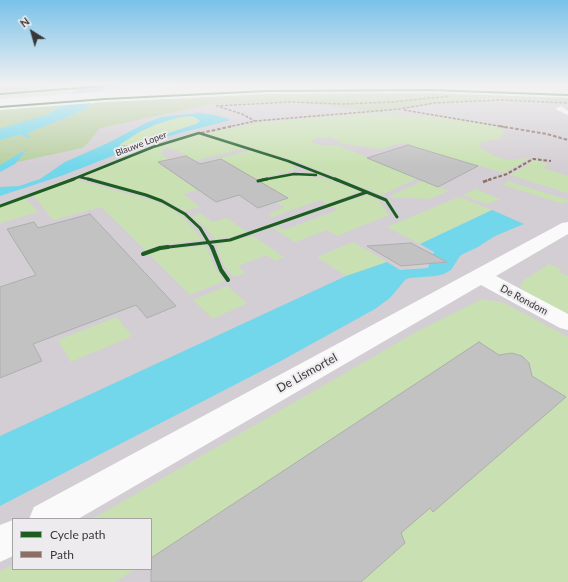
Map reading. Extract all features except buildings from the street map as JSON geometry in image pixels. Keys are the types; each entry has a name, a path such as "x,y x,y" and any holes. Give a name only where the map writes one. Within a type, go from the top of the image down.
{"street":[{"name":"De Lismortel","path":"48,518 568,227"},
{"name":"De Rondom","path":"480,276 568,323"},
{"path":"0,544 12,538"}],"shaded area":[{"path":"125,111 568,111 568,582 0,582 0,126"}],"green space":[{"path":"0,111 52,111 39,118 0,129"},
{"path":"80,111 179,111 100,128 82,148 0,166 0,140 30,132"},
{"path":"371,113 441,117 493,125 500,128 505,134 500,138 480,143 479,147 494,156 507,160 530,158 504,173 401,143 381,149 339,143 340,141 330,137 316,138 311,142 322,146 337,145 417,178 382,195 295,161 204,133 263,122"},
{"path":"189,116 201,120 196,124 132,145 119,145 139,132 157,124"},
{"path":"198,135 244,148 194,161 175,149 172,150 169,148 161,150 163,152 160,153 170,160 158,163 197,190 183,194 200,207 185,211 164,200 86,176 150,150"},
{"path":"251,150 291,164 296,169 255,179 221,159 199,164"},
{"path":"535,160 548,164 543,168 568,176 568,193 510,175"},
{"path":"299,175 324,178 358,192 327,204 320,200 272,217 268,214 285,207 276,202 288,198 260,181"},
{"path":"77,180 158,202 175,211 186,220 201,238 200,240 161,245 145,250 101,207 53,220 33,195"},
{"path":"422,181 449,191 429,199 388,197"},
{"path":"508,181 568,201 563,204 503,185"},
{"path":"476,189 500,199 487,204 463,195"},
{"path":"367,195 378,200 389,215 337,236 327,230 295,242 273,228 277,226 284,230 338,210 331,206"},
{"path":"459,197 492,210 420,244 387,227"},
{"path":"25,198 38,212 0,223 0,207"},
{"path":"200,213 212,222 227,218 247,232 227,238 215,239 205,227 192,217"},
{"path":"253,236 284,257 275,261 267,255 238,266 245,273 234,277 224,266 216,246"},
{"path":"353,242 387,262 346,276 317,257"},
{"path":"207,247 215,268 224,281 190,295 149,254 166,249"},
{"path":"549,264 562,270 559,272 568,276 568,315 530,295 520,287 523,281"},
{"path":"227,286 247,303 213,319 193,300"},
{"path":"482,299 504,303 568,337 568,582 361,582 401,533 430,508 433,512 566,397 526,372 530,366 522,356 507,353 500,356 479,342 152,557 152,518 94,518 418,331"},
{"path":"117,317 132,336 71,362 58,340"},
{"path":"12,565 12,570 133,570 115,582 0,582 0,572"}],"water":[{"path":"52,111 80,111 30,132 0,140 0,129 48,114"},
{"path":"199,113 215,115 231,120 143,144 61,176 0,196 0,187 19,186 40,179 65,162 161,117","holes":["189,116 195,117 200,121 196,124 132,145 119,145 139,132 157,124 177,118"]},
{"path":"27,149 15,164 0,172 0,165"},
{"path":"492,210 524,224 495,236 460,256 451,270 444,274 409,278 405,280 390,298 375,309 279,362 0,506 0,436 346,276 387,262 400,270 428,268 434,252 420,244"}],"waterway":[{"path":"18,130 29,137"}],"marked path":[{"path":"233,111 255,121"},
{"path":"201,133 255,121 374,111"},
{"path":"411,111 547,134 568,140"},
{"path":"483,182 507,174 533,159 551,161"}],"cycle path":[{"name":"Blauwe Loper","path":"0,206 80,177 153,147 199,133 288,161 380,197 386,200 397,217"},
{"path":"258,181 294,174 316,175"},
{"path":"80,177 146,195 162,201 185,214 200,228 210,243 221,270 228,280"},
{"path":"143,254 160,248 230,240 367,192"}]}
